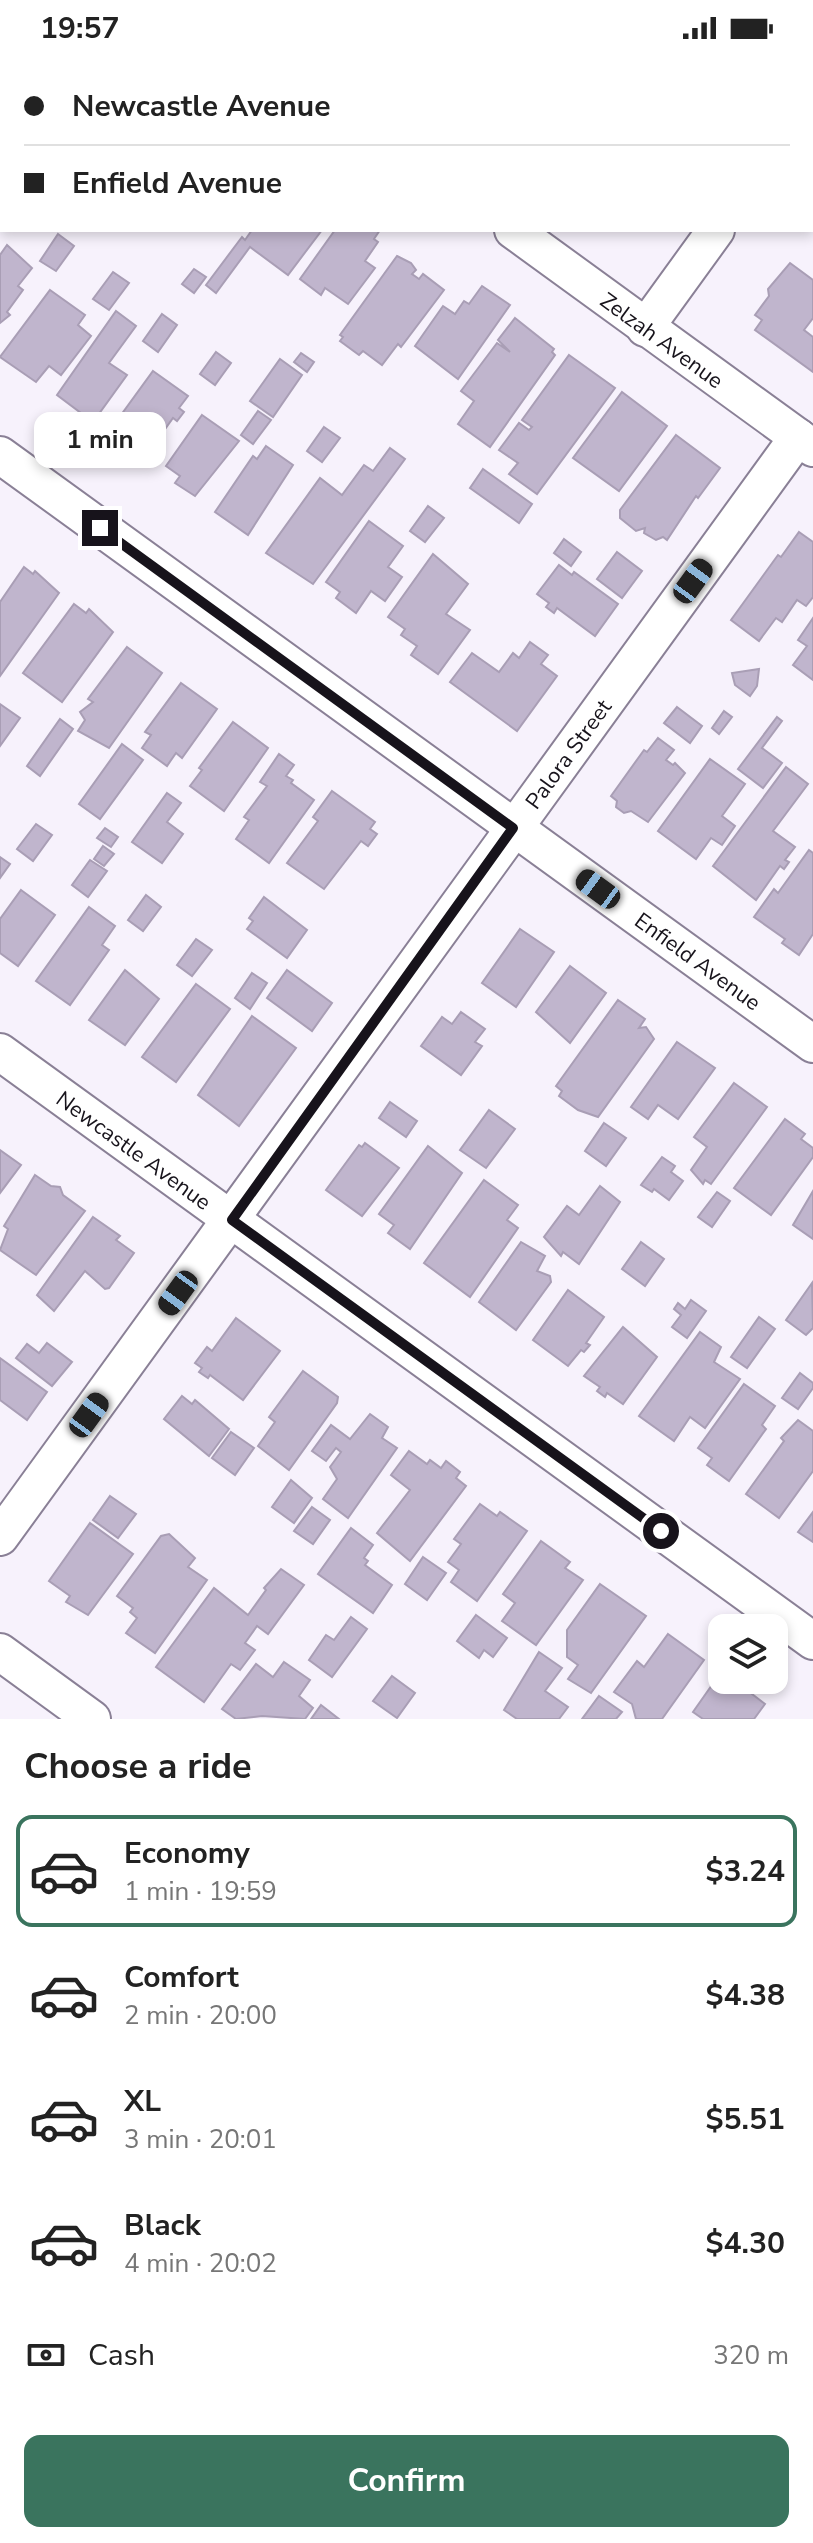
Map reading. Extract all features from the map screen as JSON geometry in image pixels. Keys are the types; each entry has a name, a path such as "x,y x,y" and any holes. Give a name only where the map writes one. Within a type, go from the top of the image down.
{"street":[{"name":"Zelzah Avenue","path":"516,232 806,442"},
{"path":"645,328 715,232"},
{"name":"Palora Street","path":"0,1537 513,828 806,442"},
{"name":"Enfield Avenue","path":"0,455 813,1044"},
{"name":"Newcastle Avenue","path":"0,1052 813,1641"},
{"path":"0,1652 92,1719"}],"building":[{"path":"251,232 320,232 288,275 250,247 216,293 206,285 242,237 245,240"},
{"path":"334,232 379,232 374,239 378,242 365,261 375,268 348,304 325,288 321,295 300,279"},
{"path":"58,234 74,246 56,271 40,261"},
{"path":"7,245 32,268 18,286 23,290 7,312 10,315 0,323 0,255"},
{"path":"397,256 411,263 416,270 412,274 419,279 423,274 444,290 401,347 398,344 382,365 363,351 359,355 340,341 343,337 340,335"},
{"path":"790,263 813,280 813,318 804,330 813,337 813,372 755,330 762,320 755,315 769,296 768,289"},
{"path":"194,269 206,277 194,293 182,284"},
{"path":"113,272 129,283 109,310 93,299"},
{"path":"482,286 510,305 458,379 415,346 443,306 455,314 464,301 469,304"},
{"path":"50,290 85,315 78,325 91,336 61,375 49,366 36,382 0,357"},
{"path":"116,311 136,326 109,363 127,375 93,422 57,395"},
{"path":"162,314 177,325 158,352 143,341"},
{"path":"515,318 554,349 552,352 555,355 490,447 458,424 474,401 461,391 497,343 510,352 498,340"},
{"path":"216,352 231,363 215,385 200,374"},
{"path":"301,353 314,362 307,372 294,362"},
{"path":"569,355 615,388 537,494 509,474 518,463 499,450 519,423 529,430 532,427 522,420"},
{"path":"280,359 302,375 273,417 250,401"},
{"path":"153,371 188,396 179,408 184,412 177,421 173,418 143,460 124,446 130,438 113,426"},
{"path":"622,392 667,426 619,491 573,458"},
{"path":"258,411 271,420 253,444 241,435"},
{"path":"202,415 239,441 195,496 175,483 180,476 166,466"},
{"path":"324,427 340,438 322,462 307,451"},
{"path":"676,435 720,468 698,498 696,496 667,540 663,537 656,540 644,533 645,528 636,531 620,518 620,510"},
{"path":"266,446 293,465 248,535 215,512 253,456 257,459"},
{"path":"390,448 405,459 313,584 266,553 320,478 342,495 364,465 373,471"},
{"path":"483,469 532,504 519,523 470,488"},
{"path":"428,506 444,518 425,542 410,531"},
{"path":"369,521 403,546 388,567 402,577 385,601 371,591 356,613 336,598 340,592 326,582"},
{"path":"799,532 813,542 813,597 806,606 797,600 782,622 776,618 759,641 731,620 778,555 781,557"},
{"path":"564,539 581,552 571,566 554,553"},
{"path":"617,552 642,571 622,598 597,579"},
{"path":"433,554 468,584 446,614 470,630 438,674 411,655 417,646 401,635 405,629 388,617"},
{"path":"559,565 572,575 574,572 618,604 595,636 557,608 554,613 546,607 549,603 537,594"},
{"path":"24,567 33,574 35,571 59,593 0,676 0,602"},
{"path":"74,604 86,613 89,609 113,632 62,702 23,673"},
{"path":"813,618 813,680 793,665 807,646 798,640"},
{"path":"530,642 548,655 541,664 557,676 517,731 450,682 472,653 499,672 513,653 519,658"},
{"path":"127,647 162,673 109,748 78,731 85,720 80,712 93,702 88,699"},
{"path":"759,669 757,686 750,696 735,685 732,673"},
{"path":"181,683 217,709 182,758 176,753 167,766 142,748 151,735 145,732"},
{"path":"0,704 20,718 0,746"},
{"path":"677,707 702,726 690,743 664,723"},
{"path":"724,711 732,717 719,734 712,728"},
{"path":"777,717 782,721 762,748 782,763 763,788 738,769"},
{"path":"60,719 73,729 40,776 27,766"},
{"path":"233,722 268,748 224,811 190,786 202,770 199,768"},
{"path":"658,738 674,750 666,760 673,765 675,763 685,773 648,822 631,811 624,813 616,807 617,801 611,796 644,750 647,752"},
{"path":"122,744 143,760 100,819 79,804"},
{"path":"279,754 294,765 286,776 293,780 291,783 314,800 269,863 236,839 249,820 244,817 267,786 260,782"},
{"path":"710,759 745,784 722,816 735,826 722,845 711,838 696,859 658,831"},
{"path":"786,767 808,784 773,831 795,847 785,860 789,862 784,869 780,866 756,900 713,866"},
{"path":"332,791 375,822 370,829 377,834 368,846 361,841 324,889 287,863 318,821 313,817"},
{"path":"167,793 181,803 167,822 183,834 162,863 132,842"},
{"path":"36,824 52,835 33,861 17,849"},
{"path":"105,828 118,837 111,847 97,838"},
{"path":"103,846 114,854 104,866 94,859"},
{"path":"809,850 813,853 813,934 799,955 782,943 785,939 754,917 774,889 778,893"},
{"path":"0,857 10,864 0,878"},
{"path":"90,860 107,871 88,897 72,885"},
{"path":"21,890 55,915 18,966 0,953 0,919"},
{"path":"146,895 161,907 143,931 128,920"},
{"path":"264,897 307,930 287,958 247,929 253,921 249,918"},
{"path":"89,907 115,926 102,945 109,950 70,1005 36,981"},
{"path":"520,929 554,952 516,1007 482,983"},
{"path":"196,939 212,950 192,976 177,965"},
{"path":"570,966 606,993 570,1043 536,1012"},
{"path":"125,970 159,999 125,1045 89,1020"},
{"path":"287,970 332,1003 312,1031 267,998"},
{"path":"252,973 267,983 250,1009 235,998"},
{"path":"196,984 230,1009 176,1082 142,1057"},
{"path":"618,1000 645,1019 639,1028 646,1027 654,1039 598,1117 578,1110 559,1096 562,1091 556,1086"},
{"path":"461,1012 485,1029 475,1042 482,1046 461,1075 421,1046 442,1017 452,1024"},
{"path":"252,1016 296,1048 239,1126 198,1095"},
{"path":"677,1042 715,1068 678,1119 658,1105 648,1119 631,1107"},
{"path":"734,1083 767,1107 711,1184 705,1180 703,1184 691,1170 707,1147 694,1137"},
{"path":"390,1102 417,1121 406,1137 379,1118"},
{"path":"489,1110 515,1129 486,1168 460,1150"},
{"path":"785,1119 805,1134 801,1139 813,1148 813,1157 771,1215 734,1188"},
{"path":"604,1123 626,1138 606,1166 585,1151"},
{"path":"365,1143 399,1168 362,1216 326,1190 359,1145 362,1147"},
{"path":"428,1146 462,1173 410,1249 388,1233 394,1225 379,1214"},
{"path":"0,1150 21,1165 0,1193"},
{"path":"662,1157 675,1166 671,1172 683,1181 669,1200 654,1189 652,1192 641,1185"},
{"path":"35,1175 51,1186 60,1187 63,1195 85,1211 36,1275 0,1250 8,1229 4,1226"},
{"path":"484,1180 518,1205 507,1220 518,1228 470,1297 424,1263"},
{"path":"600,1186 620,1202 579,1264 563,1252 561,1256 544,1237 567,1206 579,1215"},
{"path":"813,1191 813,1239 793,1225"},
{"path":"717,1192 730,1201 712,1227 698,1217"},
{"path":"93,1217 120,1236 116,1240 134,1253 109,1288 105,1289 85,1271 54,1311 37,1295"},
{"path":"521,1242 545,1256 537,1271 550,1276 551,1282 516,1330 479,1302"},
{"path":"641,1242 664,1259 645,1286 622,1269"},
{"path":"812,1283 813,1328 806,1335 786,1320"},
{"path":"568,1290 604,1317 586,1343 590,1345 584,1352 581,1350 568,1366 533,1340"},
{"path":"691,1300 706,1311 687,1338 672,1327 681,1315 674,1309 678,1303 685,1309"},
{"path":"759,1317 775,1329 747,1368 731,1357"},
{"path":"236,1318 280,1351 243,1400 210,1375 208,1378 199,1372 202,1368 195,1363 207,1347 212,1351"},
{"path":"623,1327 657,1357 623,1404 607,1393 605,1397 597,1391 600,1387 584,1376"},
{"path":"700,1332 721,1347 714,1362 740,1379 705,1428 690,1417 674,1441 639,1416"},
{"path":"47,1343 72,1362 52,1386 16,1358 27,1344 39,1353"},
{"path":"0,1358 47,1392 27,1420 0,1400"},
{"path":"303,1371 338,1397 337,1403 289,1470 258,1446 275,1422 269,1417"},
{"path":"800,1373 813,1383 813,1388 798,1409 782,1398"},
{"path":"744,1384 775,1406 762,1425 766,1429 729,1481 707,1465 712,1458 698,1448"},
{"path":"182,1396 192,1404 195,1400 229,1429 209,1456 164,1419"},
{"path":"370,1414 388,1427 382,1438 397,1448 348,1518 323,1499 337,1479 330,1467 341,1452 336,1448 326,1461 312,1451 331,1425 350,1439"},
{"path":"798,1420 813,1431 813,1471 779,1518 746,1494 784,1441 781,1438"},
{"path":"231,1432 254,1448 235,1475 212,1458"},
{"path":"409,1451 427,1464 430,1460 441,1468 446,1461 460,1472 456,1478 466,1486 410,1561 377,1533 410,1490 391,1475"},
{"path":"291,1480 312,1498 294,1523 272,1507"},
{"path":"110,1496 136,1514 118,1538 93,1520"},
{"path":"480,1504 497,1516 500,1512 527,1531 477,1601 451,1582 459,1570 448,1562 461,1544 454,1539"},
{"path":"312,1507 330,1520 313,1544 294,1531"},
{"path":"813,1512 813,1542 798,1532"},
{"path":"90,1523 133,1554 88,1615 66,1602 70,1596 49,1581"},
{"path":"351,1528 373,1545 364,1558 368,1561 365,1565 392,1585 373,1613 318,1574"},
{"path":"169,1534 195,1558 188,1567 207,1580 155,1653 126,1633 137,1618 130,1612 133,1608 117,1596 161,1536"},
{"path":"541,1541 570,1562 565,1568 583,1580 536,1645 502,1621 515,1603 503,1594"},
{"path":"423,1557 446,1573 427,1600 405,1584"},
{"path":"281,1569 304,1585 268,1634 257,1626 245,1643 255,1650 240,1670 231,1664 204,1702 156,1667 214,1588 248,1615 266,1590 264,1588"},
{"path":"600,1584 646,1616 591,1693 568,1679 578,1665 567,1657 567,1630"},
{"path":"476,1615 507,1638 493,1657 484,1650 479,1658 457,1641"},
{"path":"351,1617 367,1629 332,1677 309,1660 326,1635 334,1640"},
{"path":"668,1634 704,1660 662,1719 636,1719 632,1704 614,1692 637,1661 644,1667"},
{"path":"539,1652 562,1668 545,1691 568,1707 559,1719 517,1719 504,1710"},
{"path":"284,1662 310,1680 299,1696 313,1708 305,1719 262,1716 236,1719 222,1709 256,1664 273,1677"},
{"path":"392,1676 415,1693 397,1718 373,1701"},
{"path":"708,1691 708,1694 752,1694 765,1704 754,1719 703,1719 693,1712"},
{"path":"599,1696 622,1712 616,1719 582,1719"},
{"path":"321,1705 339,1719 311,1719"}],"route":[{"path":"100,528 513,828 232,1220 661,1531"}]}
